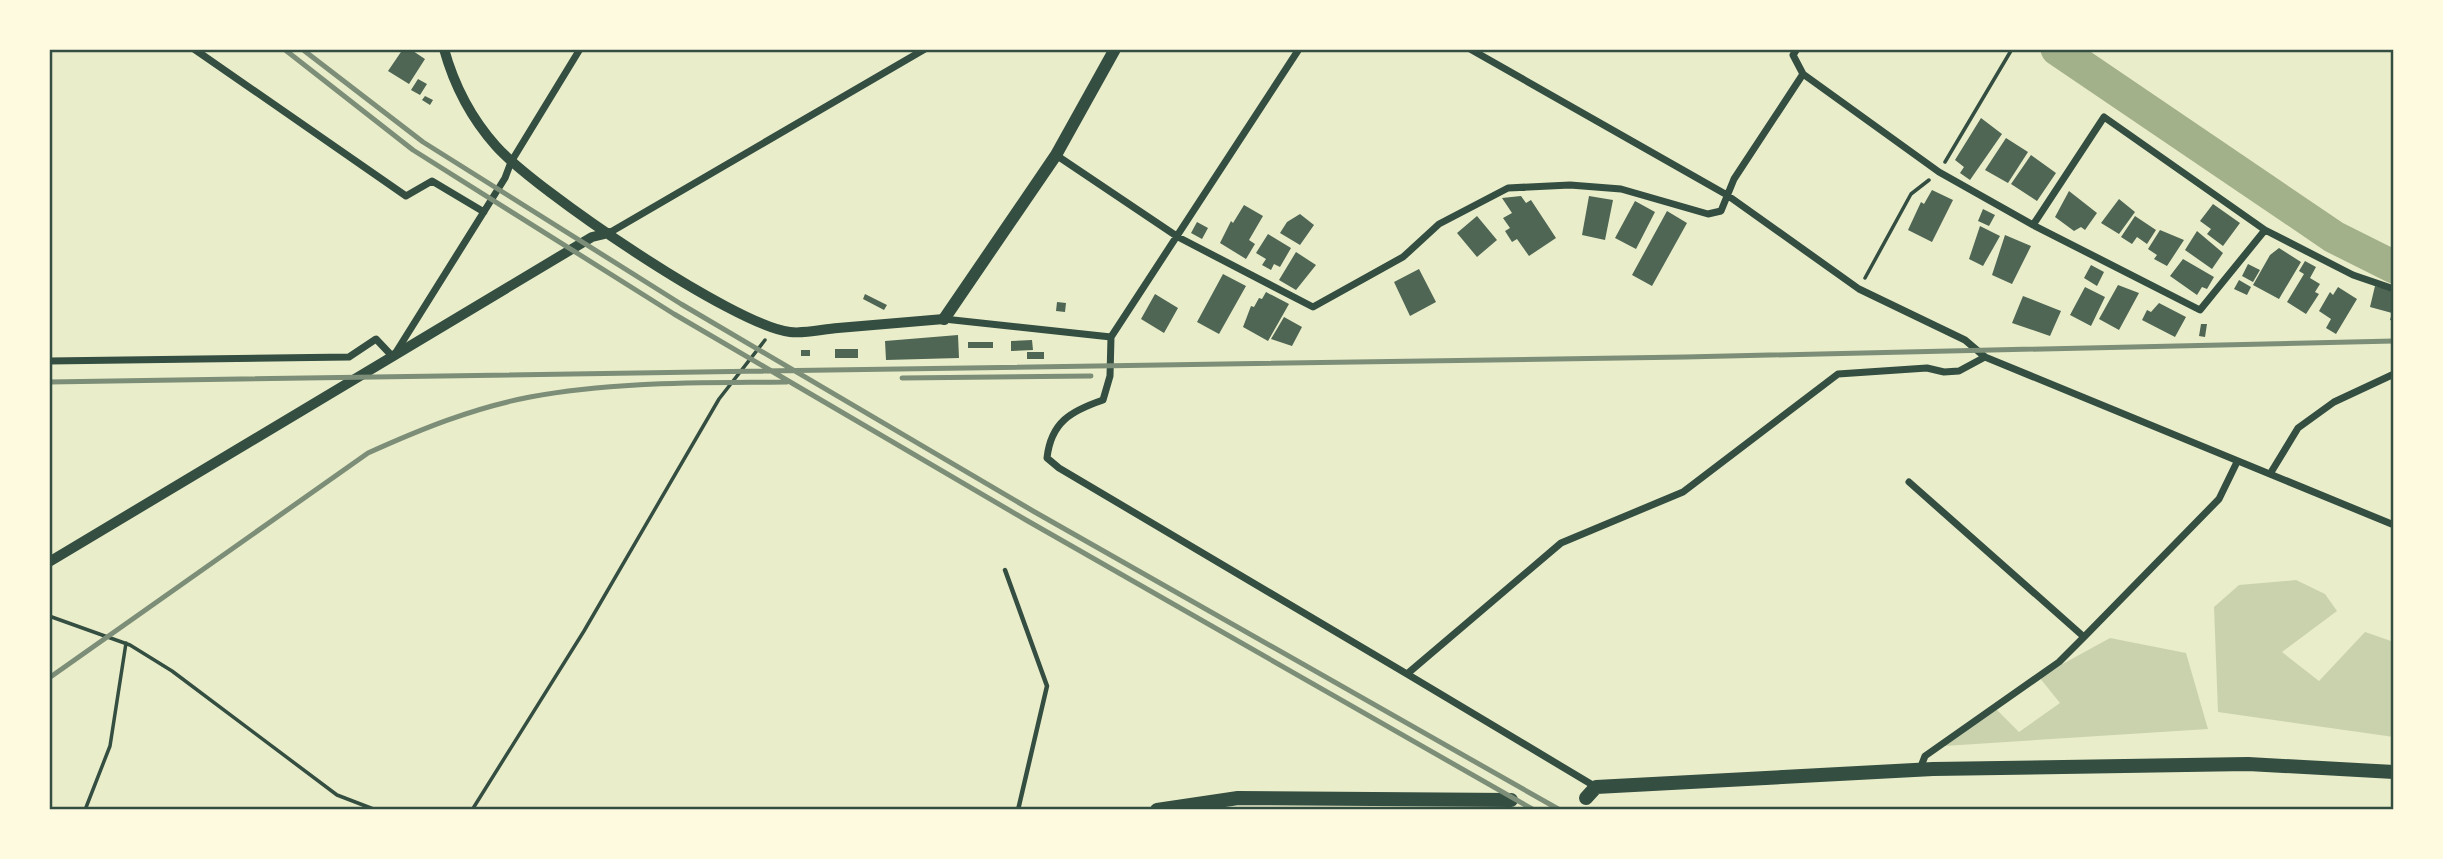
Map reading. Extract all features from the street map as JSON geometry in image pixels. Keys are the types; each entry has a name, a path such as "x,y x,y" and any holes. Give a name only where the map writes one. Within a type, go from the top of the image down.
{"main road":[{"path":"944,319 1056,155 1115,49"},
{"path":"1591,792 1919,770 2248,764 2394,772"},
{"path":"1157,810 1238,799 1511,800"}],"street":[{"path":"194,49 406,196 432,181 484,212"},
{"path":"444,49 452,77 469,111 511,162 552,196 752,321 790,332 944,319 1111,337"},
{"path":"393,357 505,178 511,162 580,49"},
{"path":"49,562 592,237 609,233 925,49"},
{"path":"1299,49 1111,337 1108,391 1103,400 1077,408 1064,419 1048,446 1047,458 1059,468 1407,674 1591,792"},
{"path":"1470,49 1727,195 1859,289 1965,340 1985,357 2394,525"},
{"path":"1797,49 1793,55 1803,74 1939,172 2033,225 2200,310 2265,230"},
{"path":"1056,155 1178,237 1313,307 1404,257 1439,225 1508,188 1570,185 1622,189 1708,214 1721,211 1727,195 1803,74"},
{"path":"2033,225 2104,117 2265,230 2353,275 2394,289"},
{"path":"49,361 349,357 376,339 393,357"},
{"path":"1407,674 1561,543 1683,492 1838,374 1927,368 1944,372 1959,371 1985,357"},
{"path":"2270,474 2298,428 2334,402 2394,373"},
{"path":"1919,770 1925,756 2059,663 2219,499 2236,462"},
{"path":"1909,482 2084,637"}],"lane":[{"path":"1483,57 1489,49"},
{"path":"1005,570 1047,686 1018,810"}],"path":[{"path":"472,810 584,631 719,399 774,328"},
{"path":"49,616 126,643 172,671 337,795 376,810"},
{"path":"85,810 110,747 126,643"}],"green space":[{"path":"2296,580 2325,594 2337,611 2282,652 2319,681 2365,632 2394,642 2394,737 2218,712 2214,607 2239,585"},
{"path":"2110,638 2186,653 2208,729 1944,746 1995,708 2019,732 2060,703 2039,677"}],"building":[{"path":"403,49 410,49 425,59 409,84 388,71"},
{"path":"418,79 427,84 420,95 411,90"},
{"path":"425,96 433,100 430,105 422,100"},
{"path":"1981,118 2002,134 1970,180 1960,173 1964,167 1955,160"},
{"path":"2006,138 2028,152 2008,183 1985,170"},
{"path":"2031,155 2056,173 2037,201 2011,184"},
{"path":"1932,190 1953,200 1932,242 1908,230 1921,202 1924,204"},
{"path":"2069,191 2097,213 2085,230 2081,227 2074,231 2055,217"},
{"path":"1521,196 1526,203 1531,200 1556,238 1529,256 1517,239 1512,242 1505,231 1510,228 1503,218 1512,213 1502,198"},
{"path":"1589,196 1613,200 1605,240 1582,235"},
{"path":"2119,199 2135,212 2119,234 2101,223"},
{"path":"1635,201 1655,212 1636,249 1615,238"},
{"path":"2213,204 2240,223 2223,246 2207,234 2211,229 2200,221"},
{"path":"1244,205 1263,216 1249,240 1255,244 1246,259 1220,243 1231,221 1233,223"},
{"path":"1983,209 1995,215 1989,226 1978,221"},
{"path":"1667,211 1687,223 1652,286 1632,275"},
{"path":"1300,214 1314,225 1300,245 1280,233 1287,222"},
{"path":"1477,216 1497,240 1477,257 1457,233"},
{"path":"2135,216 2156,230 2147,244 2137,237 2132,244 2121,237"},
{"path":"1197,222 1208,228 1202,239 1191,233"},
{"path":"1980,226 2000,236 1983,266 1969,259"},
{"path":"2160,230 2184,240 2167,266 2154,259 2157,255 2148,249"},
{"path":"2197,231 2223,253 2212,269 2185,250"},
{"path":"1268,234 1291,248 1280,267 1274,264 1271,270 1262,265 1266,259 1256,253"},
{"path":"2005,235 2031,246 2012,284 1992,275"},
{"path":"2279,248 2301,262 2279,299 2253,285 2270,255"},
{"path":"1296,252 1316,265 1296,290 1279,280"},
{"path":"2183,259 2214,277 2207,289 2202,287 2197,295 2170,276"},
{"path":"2305,261 2316,267 2310,278 2320,284 2315,292 2319,294 2306,314 2287,302 2304,274 2299,271"},
{"path":"2248,264 2260,270 2253,282 2242,276"},
{"path":"2091,265 2104,272 2097,286 2084,278"},
{"path":"1419,269 1436,302 1410,316 1394,282"},
{"path":"1223,274 1246,286 1219,334 1197,322"},
{"path":"2239,280 2251,287 2247,295 2234,289"},
{"path":"2118,285 2139,293 2119,330 2099,319"},
{"path":"2375,286 2394,291 2394,321 2390,320 2392,313 2370,307"},
{"path":"2085,287 2105,297 2091,326 2070,315"},
{"path":"2338,287 2357,299 2336,334 2326,328 2331,319 2319,311 2330,292 2333,295"},
{"path":"1266,292 1289,304 1268,341 1243,327 1251,306 1254,307"},
{"path":"865,294 887,305 884,310 863,299"},
{"path":"1155,294 1178,308 1164,333 1141,319"},
{"path":"2023,296 2061,311 2050,336 2012,323"},
{"path":"1057,302 1066,303 1065,312 1056,311"},
{"path":"2159,303 2186,317 2175,337 2142,320 2147,310 2151,312"},
{"path":"1284,317 1302,327 1292,346 1271,339"},
{"path":"2201,324 2207,324 2205,337 2199,336"},
{"path":"958,335 959,358 886,360 885,341"},
{"path":"1032,340 1033,350 1011,351 1011,341"},
{"path":"968,342 993,342 993,348 968,348"},
{"path":"835,349 858,349 858,358 835,358"},
{"path":"801,350 810,350 810,356 801,356"},
{"path":"1027,352 1044,352 1044,359 1027,359"}],"waterway":[{"path":"2057,49 2334,237 2394,267"}],"railway":[{"path":"284,49 413,150 674,314 1026,520 1534,810"},
{"path":"302,49 423,142 681,304 1033,511 1560,810"},
{"path":"49,382 1685,357 2394,341"},
{"path":"902,378 1091,376"},
{"path":"49,678 368,453 428,428 488,407 562,392 658,384 787,382"}]}
